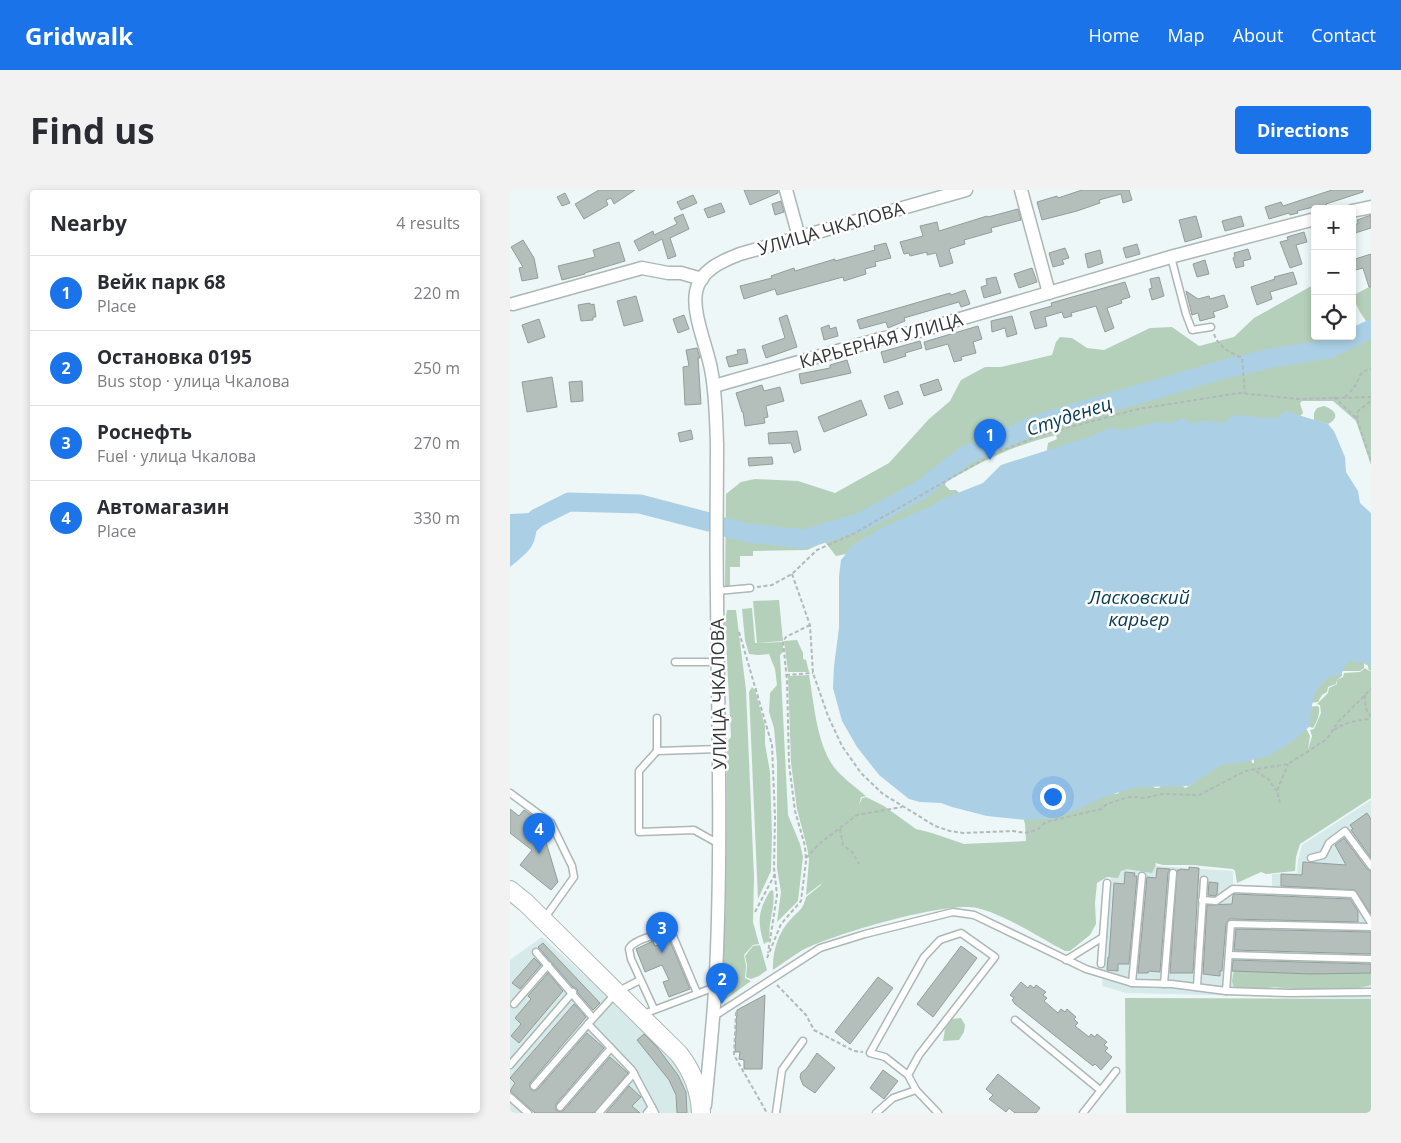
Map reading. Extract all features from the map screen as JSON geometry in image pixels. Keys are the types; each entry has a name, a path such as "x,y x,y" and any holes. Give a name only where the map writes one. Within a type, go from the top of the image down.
{"main road":[{"path":"510,890 617,992 647,1012 691,1070 699,1094 702,1113"}],"street":[{"path":"786,190 799,237"},
{"name":"УЛИЦА ЧКАЛОВА","path":"702,1113 715,987 719,844 717,444 714,386 695,304 696,290 705,273 713,266 726,260 949,193 966,190"},
{"path":"1021,190 1049,293"},
{"path":"1356,210 1371,207"},
{"name":"КАРЬЕРНАЯ УЛИЦА","path":"714,386 880,339 919,331 1170,257 1311,221"},
{"path":"513,304 642,268 668,273 681,273 702,279"}],"lane":[{"path":"1170,257 1192,330 1211,327"},
{"path":"717,591 750,588"},
{"path":"675,662 718,662"},
{"path":"657,718 657,751 639,771 639,832 694,830 719,844"},
{"path":"657,751 719,749"},
{"path":"510,793 551,823 572,866 574,877 543,920"},
{"path":"1311,858 1323,856 1329,843 1345,831 1371,866"},
{"path":"1164,984 1173,873"},
{"path":"1132,984 1142,876"},
{"path":"1197,986 1204,880"},
{"path":"1101,964 1107,883"},
{"path":"1202,900 1216,901 1233,889 1353,894 1371,923"},
{"path":"712,1018 820,948 865,934 953,912 974,916 1086,970 1132,984 1197,986 1226,991 1290,993 1371,992"},
{"path":"1226,991 1231,924 1371,927"},
{"path":"696,993 674,938 668,933 633,943 630,946 631,959 640,980 647,1012 715,987"},
{"path":"908,1076 919,1056 996,957 961,933 940,940 924,957 870,1054 885,1057 908,1076 916,1090 938,1113"},
{"path":"1066,960 1103,938"},
{"path":"536,952 573,992 593,1018"},
{"path":"1229,955 1371,959"},
{"path":"514,1004 548,965"},
{"path":"534,1086 617,992 640,980"},
{"path":"510,1065 573,992"},
{"path":"1015,1020 1100,1090"},
{"path":"588,1024 634,1073 654,1110 647,1113"},
{"path":"776,1113 782,1070 803,1042"},
{"path":"560,1107 611,1048"},
{"path":"1083,1113 1116,1071"},
{"path":"599,1113 634,1073"},
{"path":"876,1113 893,1098 916,1090"},
{"path":"510,1097 528,1113"}],"path":[{"path":"1217,342 1232,355 1242,358 1245,394"},
{"path":"1345,397 1354,388 1362,372 1371,369"},
{"path":"750,588 772,585 792,574 817,550 854,532 969,467 1018,443 1086,422 1138,408 1245,394 1300,399 1371,397"},
{"path":"1334,397 1357,419"},
{"path":"1371,401 1358,411 1357,419 1371,461"},
{"path":"1367,449 1371,447"},
{"path":"792,574 810,625 813,673 828,716 842,746 861,773 883,794 935,826 950,832 1013,831 1025,833 1037,830 1046,822 1101,809 1107,804 1129,797 1145,798 1162,794 1200,795 1244,771 1288,764 1327,739 1338,722 1371,689"},
{"path":"739,632 772,744 777,895 767,958 780,924 801,901 803,895 806,858 805,846 795,810 789,764 786,675 782,641 810,625"},
{"path":"786,675 813,673"},
{"path":"1334,730 1343,724 1371,717 1365,706 1365,695"},
{"path":"1277,791 1288,764"},
{"path":"1254,770 1268,779 1277,791 1280,803"},
{"path":"806,858 819,844 857,814 902,806"},
{"path":"840,828 843,845 852,852 859,864"},
{"path":"756,912 775,874"},
{"path":"772,979 806,1015 814,1030 854,1051 870,1054"},
{"path":"736,1004 734,1055 767,1113"}],"shaded area":[{"path":"1371,800 1371,999 1126,993 1102,986 1112,863 1233,871 1233,886 1272,889 1272,874 1297,873 1302,845"},
{"path":"542,937 641,1026 679,1065 690,1085 693,1113 510,1113 510,960"}],"green space":[{"path":"1311,286 1311,340 1356,340 1356,330 1368,324 1356,304 1356,294 1371,286 1371,465 1356,421 1333,401 1302,401 1300,403 1303,413 1300,416 1235,423 1050,457 1047,449 1048,443 1057,439 1056,435 999,454 946,482 945,485 950,490 956,490 963,496 851,553 836,556 825,542 807,550 753,551 753,556 740,556 740,567 730,567 730,586 725,586 726,494 741,482 755,479 798,481 835,493 889,463 929,419 950,401 961,380 985,367 1001,367 1052,355 1056,342 1060,337 1072,338 1087,348 1104,350 1150,328 1172,327 1199,346 1234,337 1254,318"},
{"path":"1324,406 1335,414 1334,419 1328,424 1314,420 1314,413 1317,408"},
{"path":"779,600 783,641 757,643 753,601"},
{"path":"752,608 755,643 783,642 783,652 780,655 788,815 800,844 803,857 798,901 777,922 781,892 777,868 777,762 774,728 769,712 770,693 777,685 775,669 769,654 749,654 745,640 742,609"},
{"path":"727,610 736,610 746,690 754,877 753,922 759,944 753,945 744,955 746,966 745,978 751,981 722,1002 726,892 727,742 731,737 725,622"},
{"path":"797,640 809,672 788,672 784,641"},
{"path":"1346,656 1352,656 1364,662 1364,668 1360,671 1340,671"},
{"path":"1371,656 1371,670 1369,671 1367,663"},
{"path":"1365,668 1371,671 1371,798 1300,844 1296,857 1295,871 1266,874 1261,872 1237,883 1233,869 1155,863 1156,865 1152,873 1127,869 1121,871 1118,878 1107,877 1097,883 1095,903 1096,924 1090,935 1070,951 1065,951 999,915 977,908 962,907 915,914 836,937 801,951 773,970 775,950 779,936 786,924 802,907 806,897 821,885 822,877 821,884 806,895 809,860 797,809 791,763 788,676 809,675 816,719 825,751 837,771 866,796 861,797 859,805 862,798 866,797 884,806 916,829 964,844 1026,841 1023,817 1113,786 1115,794 1119,793 1118,787 1151,785 1159,788 1163,784 1181,784 1185,788 1191,785 1193,770 1251,757 1252,763 1254,763 1254,757 1304,724 1310,736 1308,750 1312,736 1310,730 1314,729 1321,713 1320,705 1317,704 1328,693 1329,688 1337,684 1337,680 1343,677 1344,673 1360,672"},
{"path":"1335,670 1342,674 1336,684 1328,687 1327,692 1322,695 1318,702 1310,703 1312,692"},
{"path":"752,687 755,690 765,726 765,744 770,772 772,835 771,871 758,899 749,692"},
{"path":"1307,707 1319,707 1319,713 1316,723 1313,728 1307,726"},
{"path":"773,890 769,941 764,944 760,929 761,910 770,891"},
{"path":"760,945 767,970 751,979 746,977 747,965 745,956 753,946"},
{"path":"1234,971 1311,974 1371,973 1371,985 1355,989 1234,988 1232,981"},
{"path":"1125,998 1371,999 1371,1113 1126,1113"},
{"path":"961,1018 965,1025 964,1032 959,1040 943,1041 945,1029 952,1019"}],"water":[{"name":"Ласковский карьер","path":"1285,411 1328,424 1334,431 1345,457 1346,472 1358,491 1360,503 1371,513 1371,664 1366,665 1362,661 1358,663 1350,660 1345,665 1341,675 1325,680 1319,686 1313,701 1309,727 1290,743 1270,755 1245,762 1221,765 1189,786 1137,787 1106,796 1055,818 1026,820 987,816 941,803 920,802 909,799 879,775 857,747 842,721 833,688 839,628 839,576 841,560 853,545 881,528 945,498 983,483 1001,465 1086,438 1111,428 1122,430 1159,422 1173,423 1182,418 1191,423 1207,421 1223,423 1234,415 1277,418"},
{"path":"530,513 537,518 534,541 528,551 510,567 510,514"}],"building":[{"path":"599,190 635,190 614,204 611,198 606,200 608,205 584,219 575,204"},
{"path":"744,190 778,190 778,193 750,205"},
{"path":"1082,190 1129,190 1132,200 1123,203 1121,194 1099,200 1100,203 1077,211 1042,220 1037,202 1057,196 1058,198"},
{"path":"1332,190 1363,190 1363,192 1326,205 1311,205 1311,208 1297,211 1298,213 1290,215 1289,213 1269,219 1265,207 1281,202 1283,206"},
{"path":"565,193 570,203 562,206 557,197"},
{"path":"693,195 697,203 681,210 677,202"},
{"path":"781,201 784,212 775,215 772,204"},
{"path":"721,203 725,212 708,218 704,209"},
{"path":"1018,209 1021,220 991,228 992,232 964,240 965,244 949,249 953,263 940,267 936,253 927,255 927,252 910,256 909,253 904,254 900,242 923,236 920,226 937,222 939,231 987,216"},
{"path":"683,214 689,229 670,238 676,256 668,259 662,239 639,251 634,241 653,231 654,235 677,224 674,218"},
{"path":"1371,215 1371,228 1356,233 1357,220"},
{"path":"1196,216 1202,237 1185,242 1179,220"},
{"path":"1241,216 1244,226 1225,231 1222,221"},
{"path":"1304,232 1307,242 1296,245 1302,264 1290,268 1280,242 1288,240 1287,237"},
{"path":"523,240 534,258 538,278 522,281 519,268 523,267 511,247"},
{"path":"619,242 625,261 562,280 558,266 595,257 593,250"},
{"path":"886,243 891,258 875,262 876,266 865,269 866,274 844,281 843,277 777,295 775,289 744,299 740,286 772,278 771,276 794,268 795,271 875,250 874,246"},
{"path":"1137,244 1140,254 1126,258 1123,248"},
{"path":"1065,248 1069,258 1062,260 1064,264 1053,267 1049,253"},
{"path":"1248,249 1251,259 1243,261 1244,266 1236,268 1233,258 1235,257 1234,253"},
{"path":"1100,250 1103,263 1088,268 1085,254"},
{"path":"1371,254 1371,287 1369,287 1363,268 1356,270 1356,259"},
{"path":"1205,260 1209,274 1197,277 1193,264"},
{"path":"1032,268 1037,282 1019,288 1014,274"},
{"path":"1293,272 1297,284 1270,292 1272,299 1257,305 1251,287 1275,279 1274,277"},
{"path":"996,277 1001,293 984,298 981,287 987,285 986,279"},
{"path":"1159,277 1164,296 1152,300 1149,289 1152,288 1150,279"},
{"path":"1125,282 1130,297 1121,300 1122,303 1107,308 1114,328 1105,332 1096,306 1071,313 1072,316 1064,318 1062,312 1045,317 1047,326 1035,329 1030,312 1052,306 1051,303"},
{"path":"965,290 970,304 961,307 959,302 904,318 905,321 888,328 886,322 860,329 857,320 950,293 951,295"},
{"path":"1186,291 1198,299 1209,296 1210,299 1224,295 1228,307 1213,312 1215,317 1200,321 1198,313 1192,315"},
{"path":"636,296 643,321 624,326 617,301"},
{"path":"590,303 591,305 594,304 596,317 593,317 593,320 581,321 578,305"},
{"path":"684,315 689,329 678,333 673,319"},
{"path":"787,315 797,347 766,358 762,346 785,338 779,318"},
{"path":"1012,316 1017,334 1007,337 1005,328 992,332 991,321"},
{"path":"539,319 545,337 528,343 522,325"},
{"path":"829,325 830,329 836,327 838,336 824,340 821,328"},
{"path":"978,326 982,339 973,342 976,353 961,357 962,360 954,362 948,344 926,350 924,342"},
{"path":"920,341 922,348 905,353 906,356 884,363 881,352"},
{"path":"697,348 700,358 698,358 701,404 685,405 683,367 689,366 686,350"},
{"path":"745,349 748,363 729,367 726,357 738,354 737,350"},
{"path":"847,360 851,373 801,384 799,374 830,368 830,365"},
{"path":"552,377 557,407 527,412 522,382"},
{"path":"938,379 942,390 924,396 920,385"},
{"path":"582,381 583,401 571,402 569,382"},
{"path":"762,385 764,391 780,387 784,401 766,406 768,417 764,418 765,423 745,426 743,412 736,393"},
{"path":"898,391 903,404 889,409 884,396"},
{"path":"861,400 867,415 824,432 818,417"},
{"path":"691,430 693,439 680,442 678,433"},
{"path":"797,431 801,450 794,453 791,443 769,444 768,433"},
{"path":"772,457 773,464 749,466 748,458"},
{"path":"510,809 519,816 524,810 540,821 535,828 542,834 540,837 546,842 558,882 551,890 520,865 532,850 510,833"},
{"path":"1367,813 1371,819 1371,858 1351,830 1353,829 1350,825"},
{"path":"1344,838 1367,869 1371,871 1371,914 1355,890 1281,886 1281,874 1302,875 1303,862 1346,865 1335,845"},
{"path":"1189,867 1199,868 1193,973 1170,973 1177,870 1189,870"},
{"path":"1157,868 1170,869 1168,873 1160,972 1138,973 1147,877 1156,878"},
{"path":"1125,872 1135,873 1134,876 1137,876 1129,964 1118,964 1118,971 1107,970 1114,883 1124,884"},
{"path":"1209,882 1218,883 1215,896 1208,895"},
{"path":"1234,894 1350,899 1358,911 1358,922 1229,919 1226,924 1220,976 1203,974 1207,905 1232,904"},
{"path":"1236,929 1371,932 1371,954 1234,950"},
{"path":"653,941 655,946 670,941 690,989 669,997 663,982 669,980 662,965 645,972 636,949"},
{"path":"543,943 600,1003 593,1010 578,993 577,989 573,987 538,947"},
{"path":"961,946 977,958 933,1017 917,1004"},
{"path":"534,958 541,965 520,989 512,983"},
{"path":"1233,960 1371,964 1371,973 1311,974 1232,971"},
{"path":"548,973 563,991 519,1043 511,1036 521,1024 515,1018 531,999 528,996"},
{"path":"878,977 893,988 850,1044 835,1032"},
{"path":"1021,982 1028,988 1030,985 1034,988 1036,985 1046,992 1043,995 1047,998 1044,1001 1058,1013 1061,1009 1065,1012 1067,1009 1076,1017 1074,1019 1078,1023 1075,1026 1089,1037 1091,1034 1095,1037 1097,1034 1107,1042 1104,1045 1108,1048 1105,1051 1112,1057 1101,1070 1095,1064 1093,1066 1015,1004 1012,1000 1014,998 1010,995"},
{"path":"765,995 762,1069 744,1069 744,1060 739,1059 740,1052 735,1052 737,1010"},
{"path":"574,1004 586,1017 530,1083 530,1089 534,1091 538,1089 587,1033 604,1048 556,1104 556,1110 560,1112 564,1110 610,1057 628,1073 594,1113 535,1113 510,1091 515,1083 510,1078"},
{"path":"644,1034 657,1047 678,1075 686,1092 687,1113 677,1113 676,1095 669,1080 637,1040"},
{"path":"817,1053 835,1068 815,1093 803,1085 800,1077"},
{"path":"883,1070 898,1081 884,1099 870,1088"},
{"path":"998,1074 1040,1108 1036,1113 1015,1113 1009,1108 1006,1112 989,1099 993,1095 986,1089"},
{"path":"629,1086 641,1097 632,1106 640,1113 606,1113"}],"waterway":[{"name":"Студенец","path":"725,527 748,533 805,539 861,522 921,490 966,455 1040,423 1225,369 1272,358 1329,349 1371,329"},
{"name":"Студенец","path":"510,542 537,518 569,502 640,504 709,522"}],"place":[{"name":"Вейк парк 68","path":"990,460"},
{"name":"Автомагазин","path":"539,854"},
{"name":"Роснефть","path":"662,953"},
{"name":"Остановка 0195","path":"722,1004"}]}
